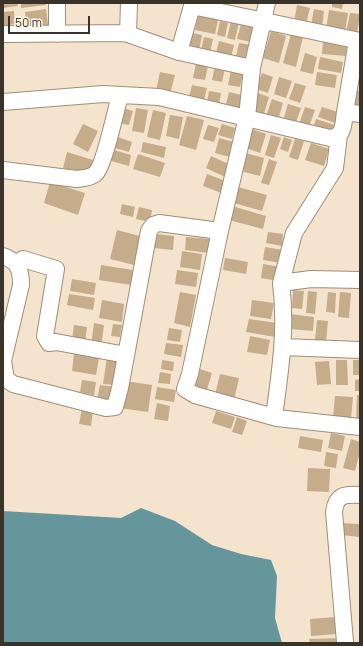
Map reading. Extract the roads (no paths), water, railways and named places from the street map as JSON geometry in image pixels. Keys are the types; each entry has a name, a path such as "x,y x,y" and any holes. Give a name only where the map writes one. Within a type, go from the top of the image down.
{"street":[{"path":"57,3 57,34"},
{"path":"128,34 129,3"},
{"path":"267,3 252,68 247,117 220,232 190,374 185,389 195,395 274,417 360,427"},
{"path":"179,52 192,5 263,19 358,41 353,113 340,135 335,168 294,233 281,283 283,301 283,347 274,417"},
{"path":"3,34 128,34 179,52 252,68"},
{"path":"3,102 103,94 159,97 330,138 340,135"},
{"path":"3,170 77,179 89,177 96,173 102,162 120,95"},
{"path":"3,256 15,261 21,276 21,285 6,338 3,361 4,375 10,382 106,408 115,407 149,231 153,225 160,223 220,232"},
{"path":"17,264 23,259 56,269 45,336 48,343 56,342 126,355"},
{"path":"281,283 311,279 360,280"},
{"path":"283,347 360,350"},
{"path":"345,642 334,512 335,502 341,496 349,494 360,495"}],"water":[{"path":"141,508 175,521 212,545 241,554 271,560 277,576 275,618 282,643 3,643 3,511 121,518"}]}
